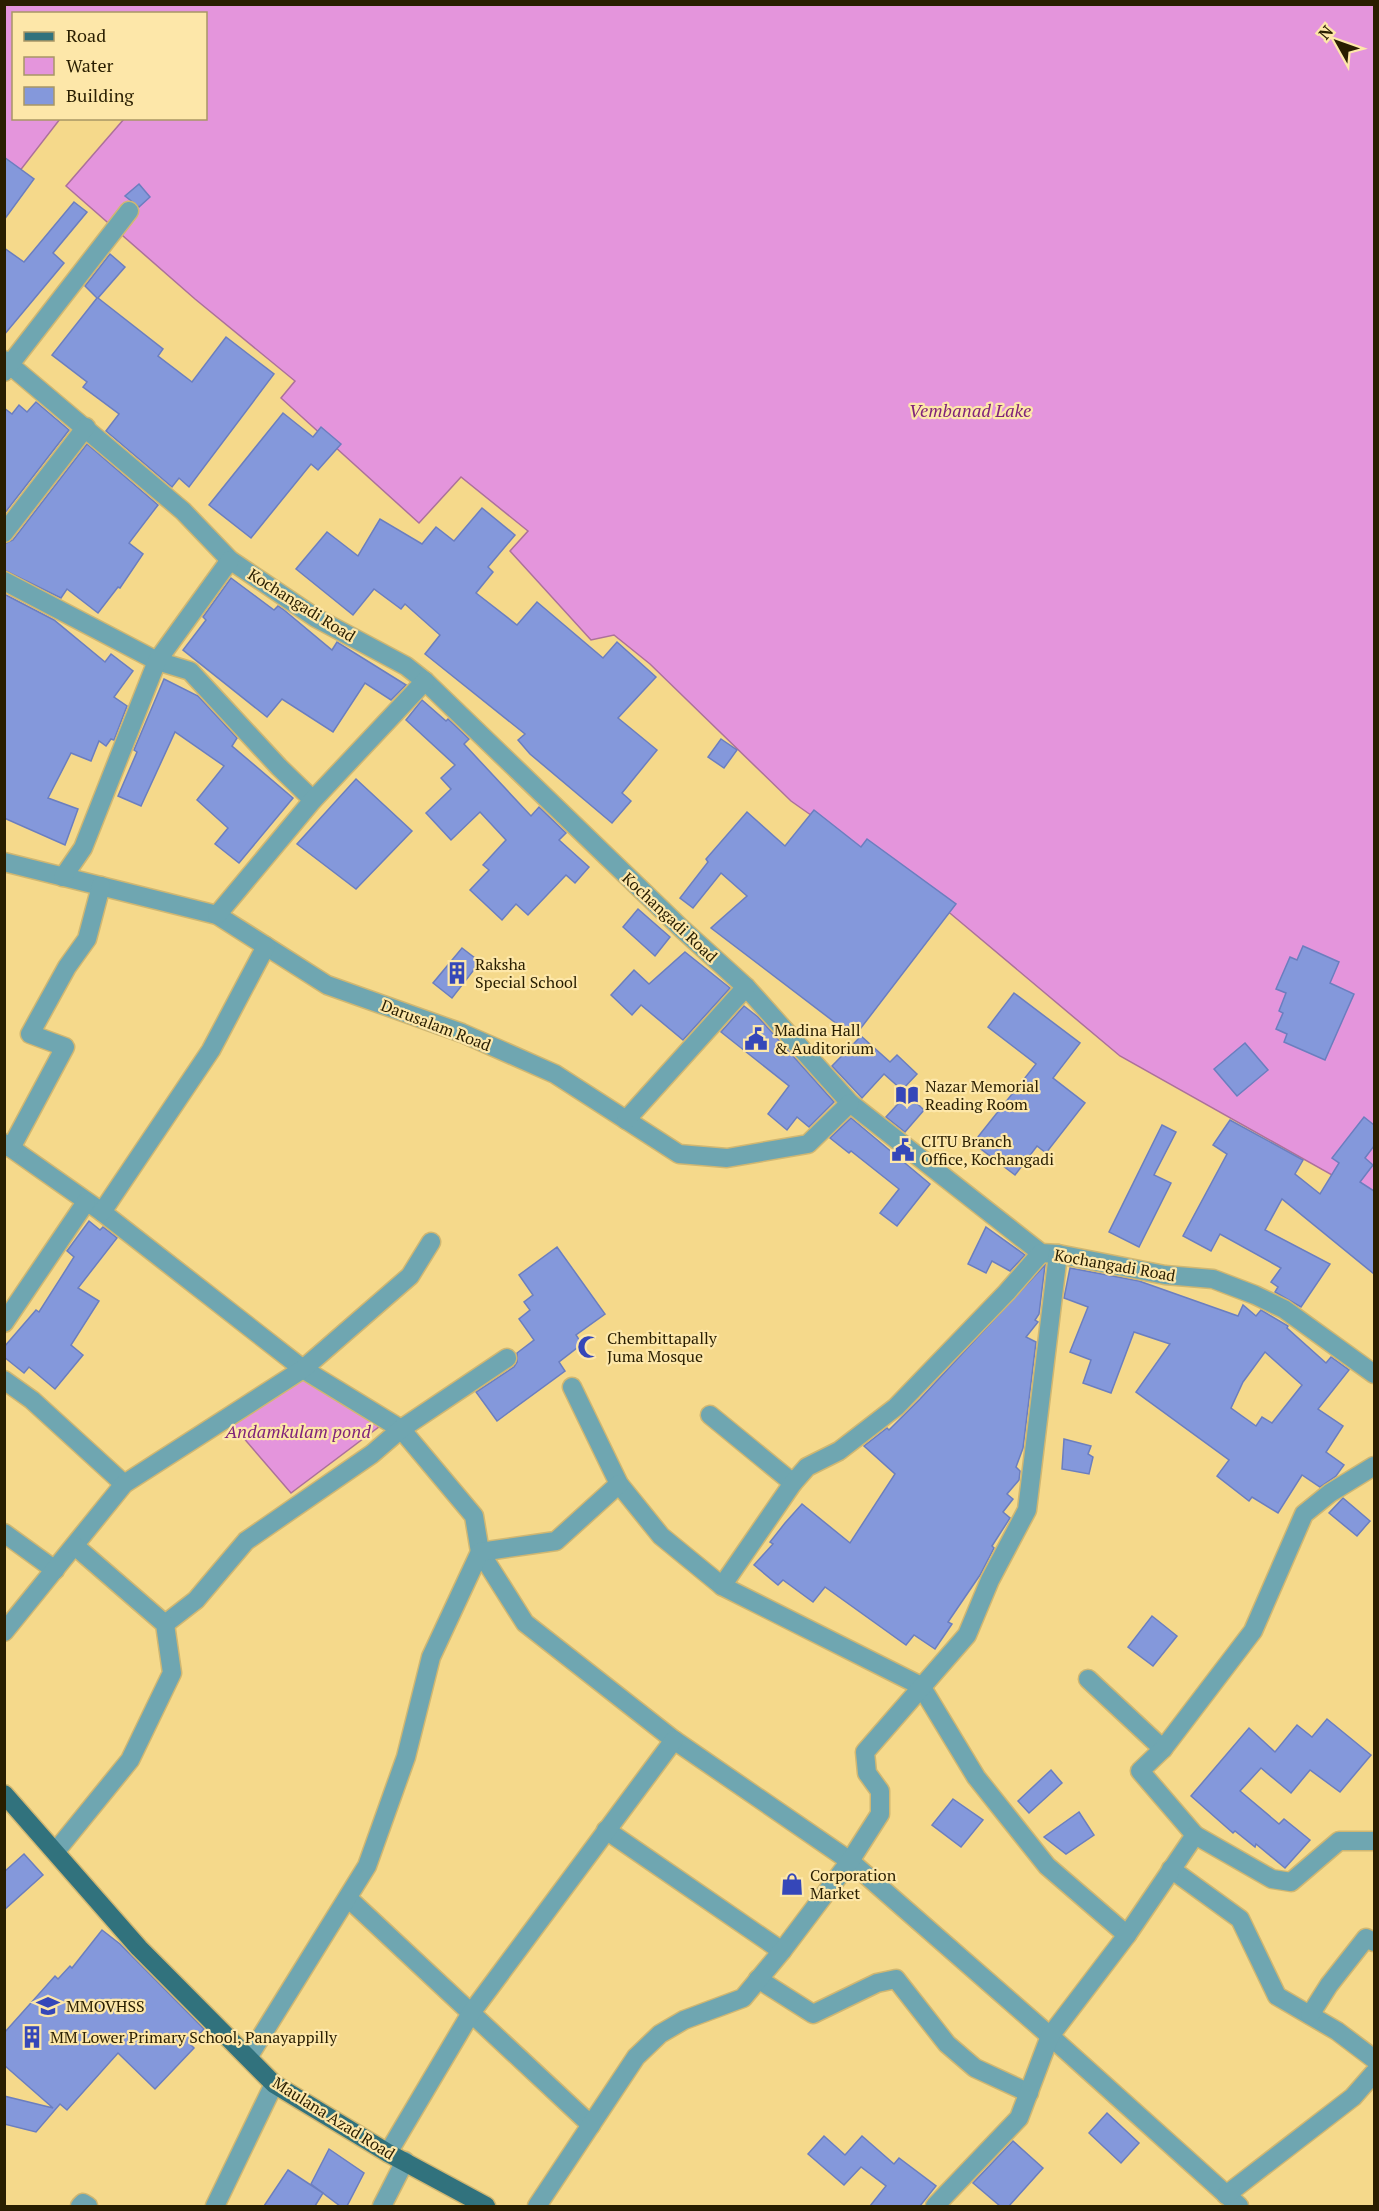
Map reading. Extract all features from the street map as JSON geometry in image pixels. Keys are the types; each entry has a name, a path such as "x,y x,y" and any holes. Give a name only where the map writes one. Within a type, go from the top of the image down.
{"main road":[{"name":"Maulana Azad Road","path":"4,1794 139,1948 249,2056 274,2084 388,2153 486,2206"}],"street":[{"path":"7,365 129,211"},
{"name":"Kochangadi Road","path":"7,365 86,428 183,511 230,560 316,618 406,666 425,681 682,929 746,987 850,1103 1049,1253 1165,1275 1213,1279 1256,1295 1284,1309 1374,1374"},
{"path":"4,533 86,428"},
{"path":"63,877 83,848 157,661 230,560"},
{"path":"4,581 157,661 190,671 313,800"},
{"path":"217,915 313,800 425,681"},
{"name":"Darusalam Road","path":"4,862 217,915 327,985 462,1033 555,1074 679,1154 728,1158 808,1144 850,1103"},
{"path":"101,886 87,939 67,967 30,1034 65,1047 8,1145 94,1207 303,1369 401,1429 474,1516 480,1552 525,1623 674,1740 850,1861 1050,2036 1233,2201 1353,2097 1374,2073"},
{"path":"4,1323 211,1050 266,946"},
{"path":"626,1120 746,987"},
{"path":"4,1632 124,1484 303,1369 410,1276 431,1242"},
{"path":"722,1586 793,1483 807,1467 839,1451 896,1407 1007,1292 1049,1253"},
{"path":"537,2206 636,2057 660,2034 684,2020 743,1998 782,1951 850,1861 880,1814 880,1791 867,1773 865,1752 967,1635 990,1580 1027,1510 1049,1253"},
{"path":"165,1624 196,1600 246,1541 372,1454 401,1429 507,1358"},
{"path":"4,1380 32,1400 124,1484"},
{"path":"572,1387 619,1484 661,1536 722,1586 921,1686 976,1777 1047,1866 1127,1935"},
{"path":"710,1415 793,1483"},
{"path":"1374,1466 1330,1493 1304,1514 1253,1631 1163,1749 1140,1771 1195,1835 1272,1879 1291,1882 1339,1840 1374,1841"},
{"path":"480,1552 556,1541 619,1484"},
{"path":"4,1533 56,1570"},
{"path":"56,1851 130,1760 171,1673 165,1624 75,1546"},
{"path":"249,2056 349,1899 367,1866 406,1757 431,1657 480,1552"},
{"path":"1088,1679 1163,1749"},
{"path":"388,2153 471,2013 674,1740"},
{"path":"606,1830 782,1951"},
{"path":"935,2206 1019,2118 1050,2036 1127,1935 1195,1835"},
{"path":"1171,1869 1240,1919 1277,1996 1310,2015 1374,2059"},
{"path":"349,1899 591,2125"},
{"path":"1310,2015 1329,1985 1366,1938 1374,1942"},
{"path":"759,1979 813,2014 877,1983 896,1979 931,2026 975,2068 1029,2093"},
{"path":"215,2206 274,2084"},
{"path":"382,2206 405,2161"},
{"path":"80,2206 83,2203 88,2206"}],"water":[{"name":"Vembanad Lake","path":"5,5 1374,5 1374,1192 1364,1193 1120,1056 951,914 791,801 650,664 614,635 591,640 510,551 528,531 461,477 419,523 281,398 295,381 195,299 66,186 123,120 207,120 207,12 12,12 12,120 59,120 19,172 5,160"},
{"name":"Andamkulam pond","path":"302,1375 380,1426 291,1493 229,1421"}],"building":[{"path":"4,157 34,179 4,220"},
{"path":"139,184 150,197 139,207 125,196"},
{"path":"74,202 87,212 53,253 64,263 4,335 4,248 24,262"},
{"path":"110,254 125,267 98,298 163,349 158,356 192,382 226,337 274,374 189,487 179,478 172,487 106,431 119,414 83,387 87,382 52,355 97,298 85,286"},
{"path":"36,402 69,430 4,514 4,408 12,414 19,405 27,412"},
{"path":"283,413 313,437 321,427 341,444 318,470 311,464 251,538 209,505"},
{"path":"87,444 158,505 129,543 143,554 120,588 118,587 98,613 67,589 61,598 4,570 4,544 13,540"},
{"path":"482,508 515,535 488,567 493,572 476,593 517,625 537,602 603,658 617,642 656,677 618,718 657,750 622,793 631,801 612,823 530,754 518,740 525,734 425,654 440,635 405,604 401,609 374,589 353,615 296,569 327,532 358,556 380,519 422,544 436,527 454,541"},
{"path":"231,578 274,610 278,606 284,610 332,650 337,642 406,685 391,700 365,683 333,732 282,699 267,717 183,650 206,620 203,617"},
{"path":"4,594 54,620 105,662 111,654 133,671 114,697 127,706 114,740 111,739 106,746 99,741 91,761 71,753 48,798 78,809 65,845 4,818"},
{"path":"164,679 198,696 237,738 232,746 293,798 239,863 215,844 228,828 197,800 224,766 175,732 141,806 118,796 137,752 134,750"},
{"path":"422,700 446,721 448,719 469,739 464,744 531,816 539,807 566,833 559,840 589,867 575,883 566,875 528,915 516,904 502,920 470,890 489,870 483,865 506,840 480,812 451,840 426,813 451,789 441,778 455,765 406,720"},
{"path":"721,739 737,750 724,768 708,757"},
{"path":"356,779 412,831 356,889 297,844"},
{"path":"814,810 861,847 867,839 956,904 854,1037 711,928 747,896 721,873 693,908 680,898 708,862 706,859 747,812 785,846"},
{"path":"638,909 670,937 655,956 623,927"},
{"path":"1303,946 1339,962 1330,983 1354,994 1325,1060 1284,1042 1287,1034 1276,1029 1283,1013 1279,1011 1286,993 1276,989 1290,957 1297,960"},
{"name":"Raksha Special School","path":"462,948 480,962 452,998 433,983"},
{"path":"685,952 730,988 683,1040 641,1005 632,1015 611,995 634,970 649,984"},
{"path":"1014,993 1080,1043 1053,1078 1085,1103 1046,1153 1037,1146 1015,1175 973,1143 1036,1064 988,1027"},
{"path":"744,1006 758,1017 834,1102 809,1127 797,1117 787,1130 768,1114 789,1086 721,1032"},
{"path":"861,1036 890,1062 897,1055 917,1074 902,1090 884,1074 862,1098 832,1066"},
{"path":"1245,1043 1268,1070 1237,1096 1214,1069"},
{"path":"907,1094 924,1110 905,1132 886,1117"},
{"path":"1364,1117 1374,1125 1374,1146 1365,1158 1373,1165 1360,1182 1374,1191 1374,1274 1282,1199 1265,1230 1330,1264 1301,1307 1275,1292 1278,1287 1271,1282 1281,1268 1220,1234 1211,1251 1183,1236 1227,1154 1213,1145 1230,1120 1303,1160 1295,1174 1320,1194 1339,1163 1332,1158"},
{"path":"851,1118 930,1184 897,1226 880,1213 899,1189 851,1151 849,1153 830,1138"},
{"path":"1162,1125 1176,1132 1154,1175 1171,1183 1139,1247 1109,1232"},
{"path":"89,1221 100,1230 103,1227 117,1238 78,1288 99,1301 71,1345 83,1355 55,1389 29,1367 24,1373 4,1357 4,1347 36,1310 39,1312 74,1257 67,1251"},
{"path":"986,1227 1025,1255 1010,1271 992,1261 986,1273 968,1264"},
{"path":"557,1247 605,1314 576,1335 582,1344 559,1362 565,1371 497,1421 476,1392 514,1367 517,1362 517,1353 534,1340 519,1319 530,1310 524,1302 533,1295 519,1275"},
{"path":"1045,1265 1039,1314 1035,1320 1038,1322 1026,1337 1036,1342 1023,1448 1016,1467 1020,1471 1019,1480 1007,1494 1013,1499 1003,1512 1010,1518 992,1546 994,1548 980,1575 948,1622 952,1624 935,1649 914,1635 906,1645 825,1587 813,1602 783,1580 778,1585 754,1565 773,1544 770,1542 802,1504 850,1543 895,1474 864,1446 887,1428 889,1430 920,1399"},
{"path":"1070,1268 1139,1281 1238,1316 1243,1305 1256,1316 1261,1310 1288,1326 1287,1328 1326,1363 1331,1357 1349,1370 1318,1409 1343,1426 1326,1452 1344,1465 1336,1476 1320,1487 1302,1475 1278,1513 1252,1497 1249,1501 1217,1476 1229,1460 1136,1392 1170,1344 1134,1332 1111,1393 1083,1383 1091,1360 1070,1352 1088,1307 1064,1298","holes":["1265,1352 1302,1385 1272,1423 1262,1417 1256,1426 1231,1408 1243,1382"]},
{"path":"1064,1439 1091,1446 1088,1454 1093,1457 1089,1474 1062,1469"},
{"path":"1343,1498 1370,1521 1357,1536 1329,1513"},
{"path":"1152,1616 1177,1636 1153,1666 1128,1647"},
{"path":"1327,1719 1371,1755 1340,1792 1310,1770 1291,1793 1261,1768 1240,1791 1279,1824 1284,1819 1310,1840 1285,1868 1256,1844 1255,1847 1235,1831 1233,1833 1191,1796 1249,1728 1275,1752 1297,1725 1312,1737"},
{"path":"1051,1770 1062,1783 1029,1813 1018,1801"},
{"path":"953,1799 983,1820 961,1847 932,1825"},
{"path":"1079,1812 1094,1835 1066,1854 1044,1837"},
{"path":"24,1854 43,1875 4,1910 4,1872"},
{"path":"102,1930 120,1944 204,2029 190,2044 194,2048 155,2089 118,2053 67,2110 60,2104 36,2132 4,2124 4,2096 53,2108 4,2065 4,2033 55,1976 58,1979 70,1966 72,1968"},
{"path":"1107,2113 1139,2143 1121,2163 1089,2133"},
{"path":"824,2136 845,2155 862,2136 894,2164 899,2158 936,2186 920,2206 870,2206 886,2186 861,2167 844,2185 808,2154"},
{"path":"1013,2141 1043,2168 1009,2206 1000,2206 973,2183"},
{"path":"329,2149 364,2173 347,2206 340,2206 311,2184"},
{"path":"288,2170 323,2193 315,2206 264,2206"}],"place":[{"name":"Raksha Special School","path":"457,973"},
{"name":"Madina Hall & Auditorium","path":"756,1039"},
{"name":"Nazar Memorial Reading Room","path":"907,1095"},
{"name":"CITU Branch Office, Kochangadi","path":"903,1150"},
{"name":"Chembittapally Juma Mosque","path":"589,1347"},
{"name":"Corporation Market","path":"792,1884"},
{"name":"MMOVHSS","path":"48,2006"},
{"name":"MM Lower Primary School, Panayappilly","path":"32,2037"}]}
